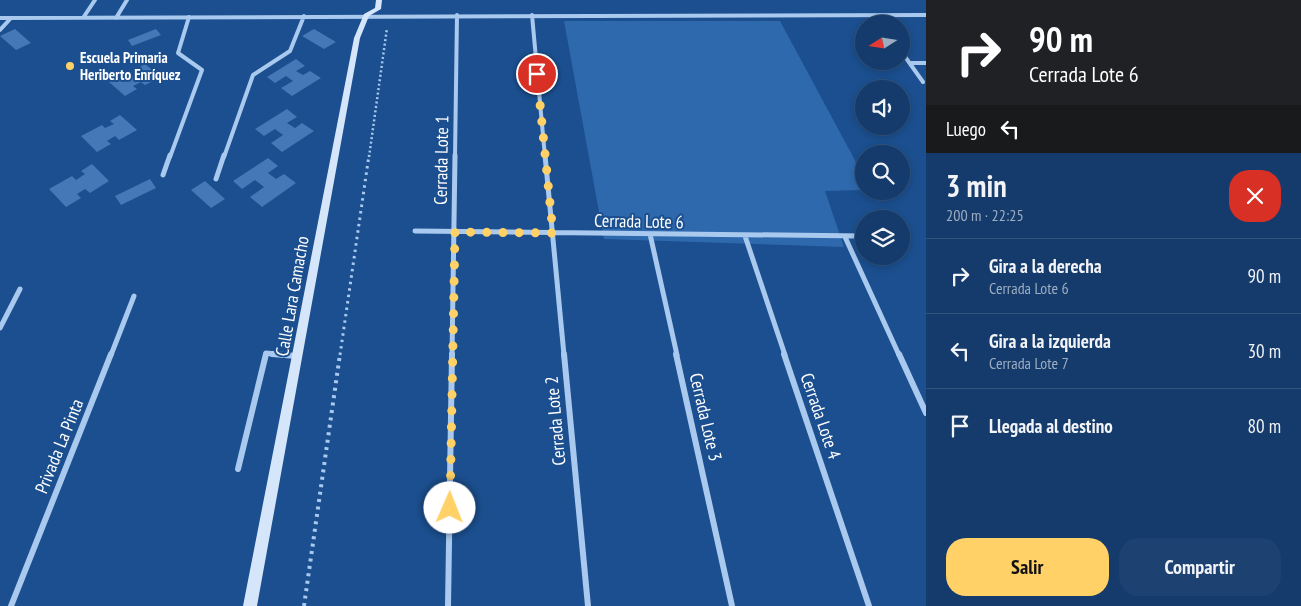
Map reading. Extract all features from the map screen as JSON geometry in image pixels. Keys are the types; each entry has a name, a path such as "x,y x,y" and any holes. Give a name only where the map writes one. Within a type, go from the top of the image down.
{"main road":[{"name":"Calle Lara Camacho","path":"250,606 356,38 366,15 378,10 380,0"}],"street":[{"path":"83,18 95,0"},
{"path":"116,18 127,0"},
{"path":"0,18 532,14 926,15"},
{"name":"Cerrada Lote 2","path":"532,14 588,606"},
{"name":"Cerrada Lote 1","path":"448,606 457,15"},
{"path":"216,179 253,75 290,51 304,16"},
{"path":"162,175 202,70 178,53 189,17"},
{"path":"0,30 11,18"},
{"path":"910,63 926,63"},
{"path":"910,63 923,82"},
{"name":"Cerrada Lote 6","path":"415,231 855,236"},
{"name":"Cerrada Lote 3","path":"650,234 732,606"},
{"name":"Cerrada Lote 4","path":"745,236 869,606"},
{"path":"845,237 926,413"},
{"path":"0,328 20,289"},
{"name":"Privada La Pinta","path":"11,606 134,296"},
{"path":"238,469 266,353 298,356"}],"path":[{"path":"304,606 386,29 394,15"}],"shaded area":[{"path":"564,21 780,21 855,160 855,190 825,191 844,247 604,239"}],"building":[{"path":"15,29 31,43 16,50 0,36"},
{"path":"156,29 161,35 132,46 128,40"},
{"path":"314,29 336,42 324,49 302,36"},
{"path":"296,59 305,66 296,71 303,75 310,71 321,78 292,96 281,88 293,81 286,76 275,83 267,77"},
{"path":"145,64 161,77 145,85 141,82 133,86 137,89 125,96 109,82 128,72 132,76 139,72 136,69"},
{"path":"287,109 297,117 287,123 295,128 302,123 314,131 282,152 271,143 283,135 275,129 264,136 255,129"},
{"path":"120,115 137,130 119,140 115,136 107,141 111,144 97,152 81,136 102,125 105,128 114,124 110,121"},
{"path":"268,158 278,166 268,173 276,179 284,174 296,183 262,207 250,197 264,187 255,180 242,189 233,181"},
{"path":"92,164 109,181 90,193 85,189 77,194 81,198 66,207 49,189 72,176 76,180 85,174 81,171"},
{"path":"150,179 156,188 121,205 115,196"},
{"path":"205,181 225,199 211,208 191,190"}],"place":[{"name":"Escuela Primaria Heriberto Enríquez","path":"70,66"}],"route":[{"path":"450,508 455,232 553,233 537,74"}]}
